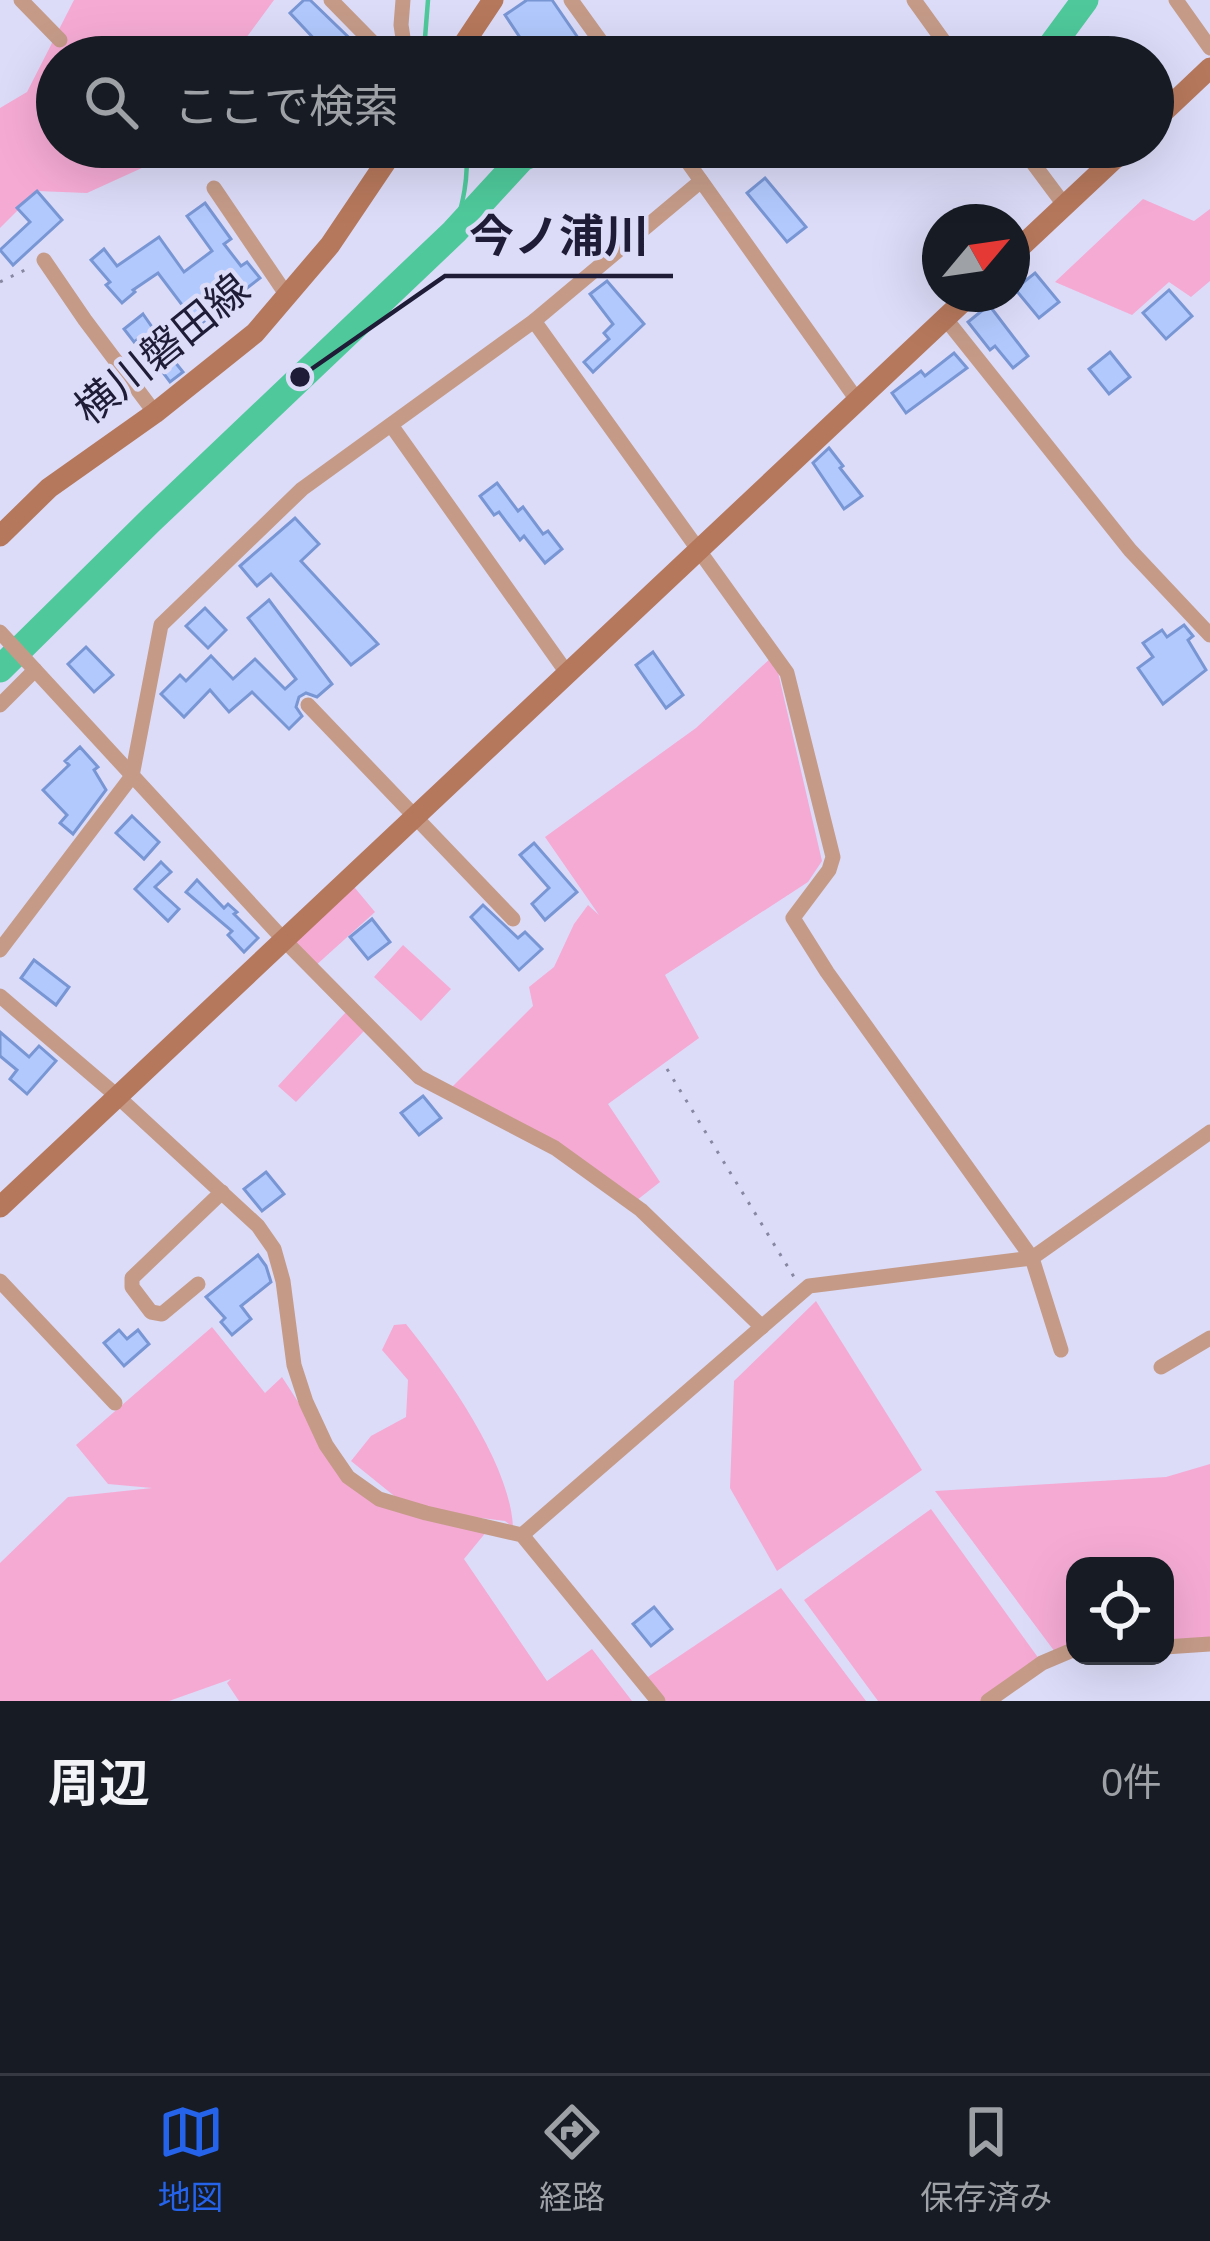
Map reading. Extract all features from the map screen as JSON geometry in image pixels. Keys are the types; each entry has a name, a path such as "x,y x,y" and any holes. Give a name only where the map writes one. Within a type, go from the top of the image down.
{"street":[{"path":"21,0 56,36"},
{"path":"331,0 366,36"},
{"path":"403,0 403,36"},
{"path":"469,36 493,0"},
{"path":"571,0 597,36"},
{"path":"914,0 940,36"},
{"path":"1176,0 1210,48"},
{"path":"1174,102 1210,68"},
{"name":"横川磐田線","path":"0,536 49,488 242,345 330,245 382,168"},
{"path":"691,168 857,400"},
{"path":"1037,168 1065,206"},
{"path":"1030,238 1104,168"},
{"path":"0,950 132,776 161,625 302,489 534,321 701,182"},
{"path":"214,188 288,297"},
{"path":"44,260 155,412"},
{"path":"0,1207 951,312"},
{"path":"945,318 1130,550 1210,635"},
{"path":"534,321 787,674 833,857 830,870 793,918 1032,1258 1061,1350"},
{"path":"391,425 567,673"},
{"path":"2,635 284,940 419,1077 555,1148 641,1210 762,1327"},
{"path":"0,705 34,669"},
{"path":"308,705 514,919"},
{"path":"0,996 258,1226 274,1250 283,1280 294,1365 305,1402 349,1477 380,1499 522,1534 658,1701"},
{"path":"522,1534 809,1286 1032,1258 1210,1132"},
{"path":"198,1284 162,1313 152,1312 132,1287 131,1278 222,1192"},
{"path":"0,1281 115,1403"},
{"path":"1162,1367 1210,1338"},
{"path":"1174,1646 1210,1644"},
{"path":"988,1701 1042,1663 1066,1653"}],"path":[{"path":"0,282 44,260"},
{"path":"667,1069 802,1292"}],"shaded area":[{"path":"74,0 274,0 247,36 56,36"},
{"path":"36,74 36,168 142,168 87,193 37,191 0,228 0,108 27,92"},
{"path":"1143,199 1194,221 1210,209 1210,281 1191,297 1169,282 1132,315 1055,282"},
{"path":"774,655 822,861 808,882 665,975 699,1038 608,1104 660,1182 632,1204 508,1120 447,1092 533,1006 529,987 554,967 588,905 599,915 545,837 696,728"},
{"path":"350,882 375,912 314,967 288,940"},
{"path":"403,945 451,989 421,1021 374,977"},
{"path":"346,1012 364,1031 296,1102 278,1086"},
{"path":"816,1301 922,1470 777,1571 730,1488 734,1381"},
{"path":"406,1324 457,1393 488,1448 501,1475 513,1527 505,1521 433,1512 487,1531 464,1559 547,1681 592,1649 632,1701 239,1701 227,1683 231,1679 169,1701 0,1701 0,1563 68,1497 152,1488 108,1484 76,1445 212,1327 265,1393 282,1377 326,1445 367,1490 398,1499 351,1461 371,1436 406,1417 408,1380 382,1350 394,1325"},
{"path":"1210,1464 1210,1640 1174,1644 1174,1557 1066,1557 1066,1655 1058,1656 935,1491 1166,1477"},
{"path":"931,1509 1042,1663 988,1701 878,1701 804,1600"},
{"path":"781,1588 866,1701 657,1701 642,1681"}],"building":[{"path":"310,0 347,36 311,36 290,13"},
{"path":"527,0 552,0 577,36 519,36 505,15"},
{"path":"765,178 806,227 787,242 747,193"},
{"path":"37,191 62,220 13,265 0,250 30,222 17,208"},
{"path":"205,203 231,239 224,244 241,266 247,262 260,278 198,326 158,273 122,303 91,260 104,249 117,266 159,237 184,272 212,251 187,216"},
{"path":"1035,273 1059,302 1039,318 1030,307 1030,277"},
{"path":"607,281 644,324 593,372 584,362 609,339 604,333 613,324 590,294"},
{"path":"1169,290 1192,316 1166,339 1143,313"},
{"path":"980,312 994,312 1028,356 1013,368 995,346 990,350 968,322"},
{"path":"143,314 183,372 170,382 138,339 134,342 124,329"},
{"path":"1110,352 1130,377 1109,394 1089,369"},
{"path":"954,353 967,368 906,413 892,393 921,371 925,376"},
{"path":"829,448 862,496 844,509 813,463"},
{"path":"497,483 518,511 523,507 543,534 548,531 562,549 545,563 524,536 520,540 480,496"},
{"path":"295,518 319,544 301,561 378,644 351,665 271,574 257,586 240,566"},
{"path":"269,600 332,684 317,697 306,693 299,697 296,707 302,716 289,729 252,692 229,712 210,690 184,717 161,694 180,675 186,681 211,656 233,679 255,659 285,689 296,679 248,618"},
{"path":"205,608 226,630 208,648 186,626"},
{"path":"1184,625 1206,670 1163,704 1138,668 1153,657 1143,643 1162,630 1167,637"},
{"path":"86,647 113,675 94,692 68,664"},
{"path":"653,652 683,695 666,708 636,665"},
{"path":"80,747 98,767 94,770 106,790 73,834 60,823 67,815 43,790"},
{"path":"132,816 159,842 144,859 116,833"},
{"path":"534,843 577,892 545,920 532,904 549,888 520,855"},
{"path":"161,862 171,872 155,887 179,909 168,921 135,889"},
{"path":"197,880 224,908 228,904 237,912 234,914 258,938 244,952 228,935 232,931 186,892"},
{"path":"483,905 518,938 525,932 542,949 519,970 471,917"},
{"path":"372,919 390,942 368,959 350,937"},
{"path":"34,960 69,987 56,1005 21,978"},
{"path":"0,1032 29,1057 39,1046 56,1061 27,1094 10,1079 17,1070 0,1056"},
{"path":"423,1096 441,1118 419,1135 401,1113"},
{"path":"266,1172 284,1194 262,1211 244,1189"},
{"path":"258,1255 271,1282 241,1306 251,1319 232,1335 221,1322 225,1318 206,1297"},
{"path":"119,1330 127,1339 138,1330 149,1344 124,1366 104,1343"},
{"path":"654,1607 672,1629 651,1646 633,1624"}],"waterway":[{"path":"425,36 428,0"},
{"path":"1058,36 1085,0"},
{"path":"454,232 467,168"},
{"path":"0,669 454,232 513,168"}],"place":[{"name":"今ノ浦川","path":"300,377"}]}
